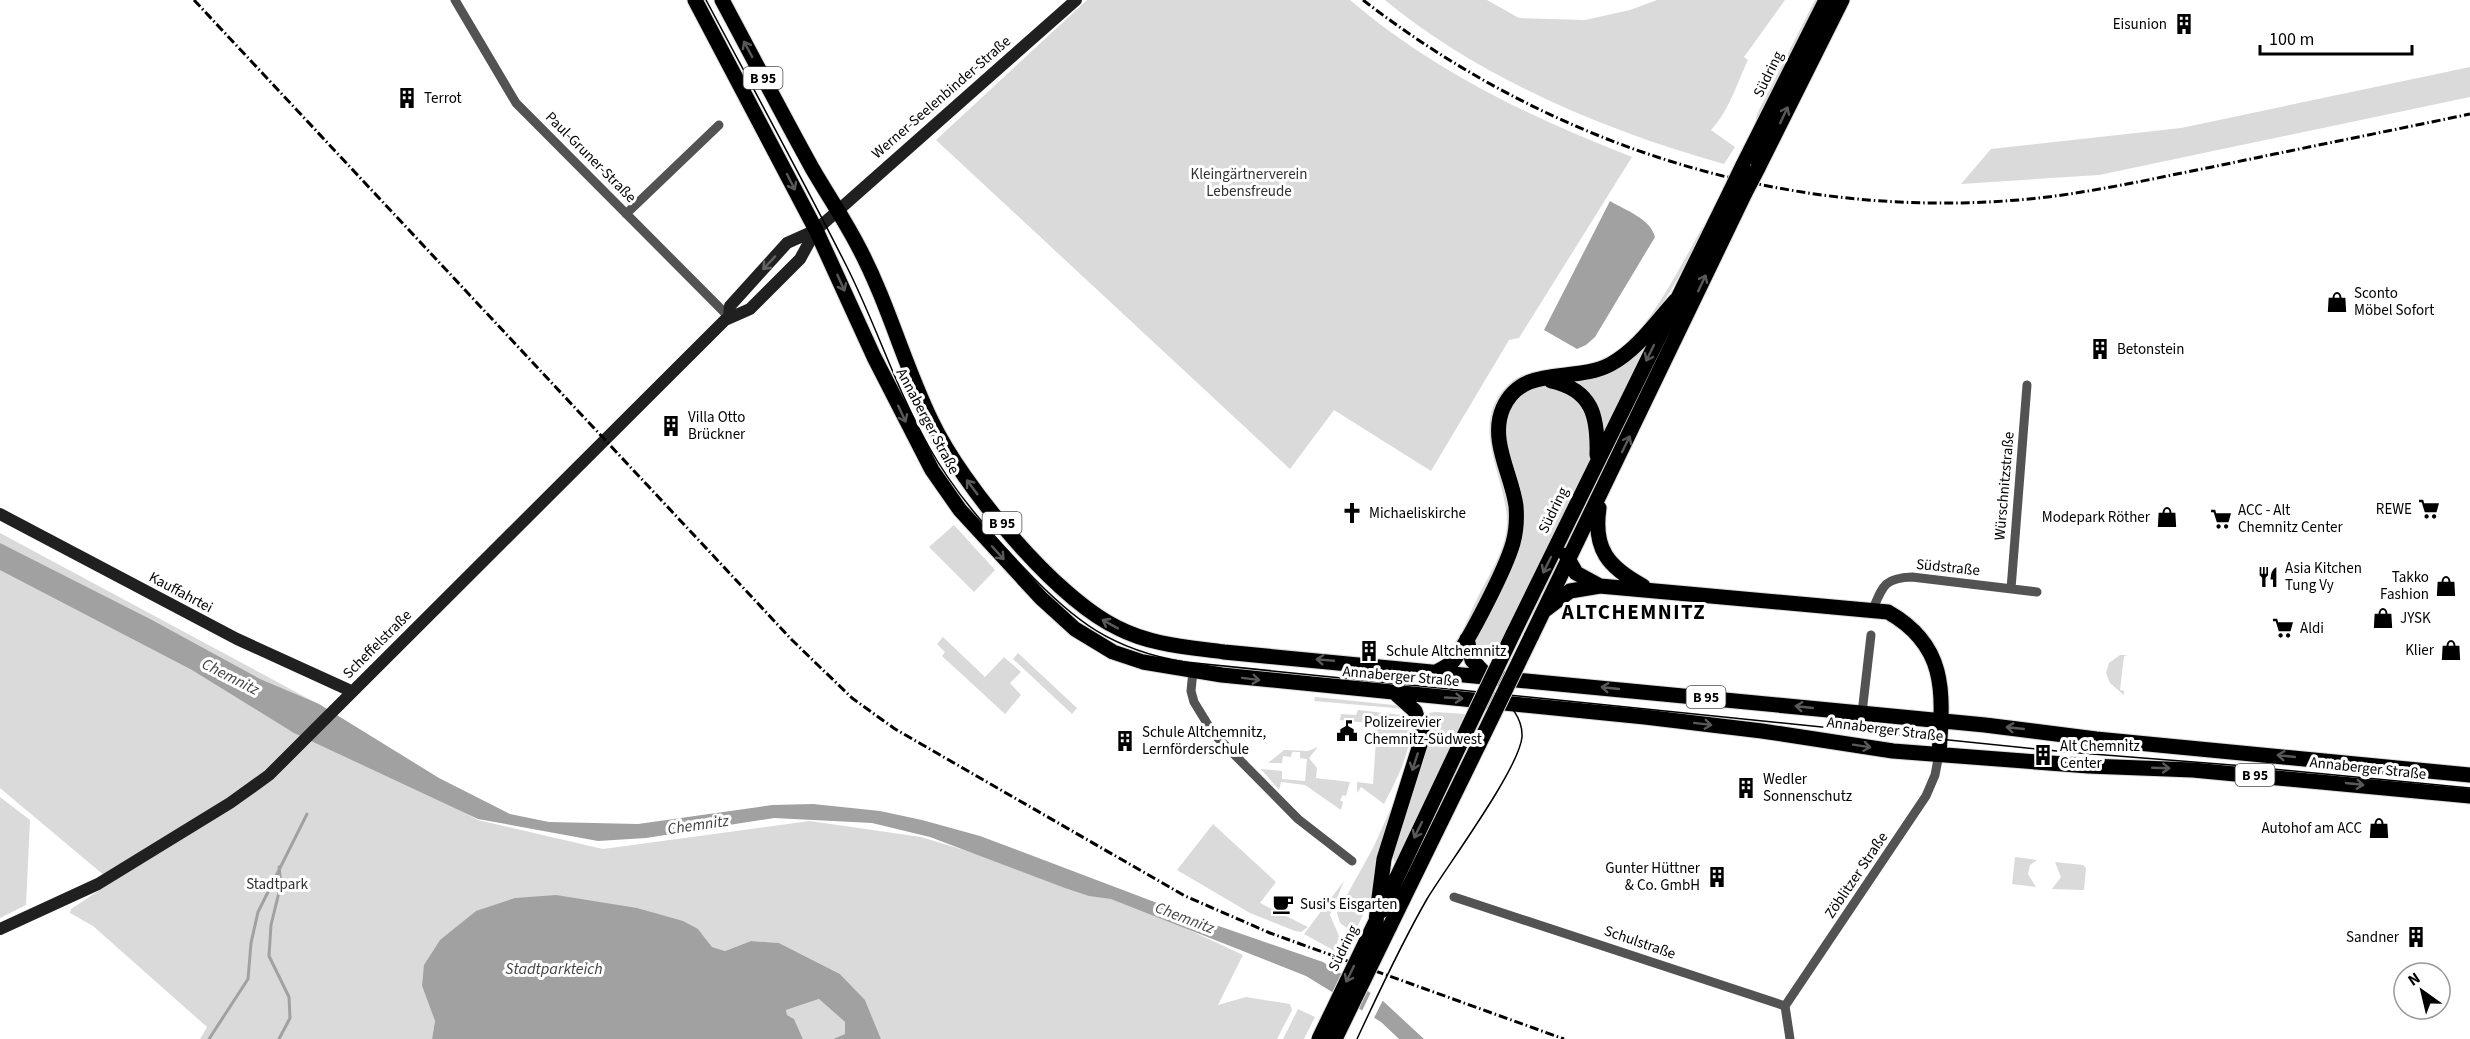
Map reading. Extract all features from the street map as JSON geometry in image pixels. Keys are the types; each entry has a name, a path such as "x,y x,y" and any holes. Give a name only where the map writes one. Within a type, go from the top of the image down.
{"main road":[{"name":"Annaberger Straße","path":"695,0 816,230 914,438 960,510 1051,608 1097,644 1143,662 1193,671 1396,694 1604,712 1762,731 1893,751 2089,766 2193,770 2470,796"},
{"name":"Annaberger Straße","path":"722,0 832,214 875,282 920,395 944,446 995,516 1056,580 1089,610 1117,628 1164,644 1941,720 2096,739 2470,775"},
{"name":"Werner-Seelenbinder-Straße","path":"832,214 1076,0"},
{"name":"Südring","path":"1751,167 1826,0"},
{"name":"Südring","path":"1335,1039 1462,740 1596,462 1676,300 1842,0"},
{"name":"Südring","path":"1319,1039 1479,744 1600,496 1738,191"},
{"name":"Scheffelstraße","path":"0,929 98,884 230,803 269,775 729,317 750,309 800,259 816,230 832,214"},
{"name":"Scheffelstraße","path":"729,317 730,306 787,243 816,230"},
{"path":"1438,671 1455,659 1467,639 1505,562 1515,532 1516,508 1499,439 1501,413 1511,394 1549,375 1582,374 1612,364 1636,345 1676,300"},
{"path":"1536,380 1570,387 1588,404 1597,428 1596,462"},
{"path":"1600,496 1597,527 1600,546 1616,568 1648,589"},
{"path":"1572,512 1565,549 1568,562 1581,577 1600,585"},
{"name":"Kauffahrtei","path":"0,514 237,639 351,691"},
{"path":"1545,610 1570,591 1600,585 1888,612 1917,632 1931,651 1941,690 1939,754"},
{"path":"1467,639 1473,660 1488,677"},
{"path":"1382,925 1384,859 1423,735 1415,711 1396,694"}],"street":[{"name":"Paul-Gruner-Straße","path":"455,0 516,103 729,317"},
{"path":"626,214 719,125"},
{"name":"Würschnitzstraße","path":"2011,589 2027,385"},
{"name":"Südstraße","path":"1873,609 1882,589 1895,578 2037,592"},
{"path":"1862,713 1871,635"},
{"path":"1193,671 1191,691 1194,702 1213,733 1298,819 1352,861"},
{"name":"Zöblitzer Straße","path":"1785,1006 1926,796 1935,776 1939,754"},
{"name":"Schulstraße","path":"1454,897 1785,1006"},
{"path":"1785,1006 1790,1039"}],"green space":[{"name":"Kleingärtnerverein Lebensfreude","path":"1087,0 1350,0 1414,49 1484,90 1557,126 1632,157 1519,338 1509,340 1431,471 1334,410 1290,469 936,140"},
{"path":"1385,0 1487,0 1519,18 1585,20 1630,10 1657,0 1785,0 1744,57 1748,60 1732,96 1723,114 1711,130 1735,147 1724,164 1635,136 1546,99 1461,54"},
{"path":"1815,0 1820,0 1754,129 1757,114"},
{"path":"2470,67 2470,97 2099,175 1961,184 1991,149 2181,128"},
{"path":"1709,223 1655,314 1643,331 1616,357 1601,365 1524,377 1512,385 1501,397 1494,413 1492,429 1497,461 1510,509 1509,537 1488,590 1454,653 1450,647 1459,637 1496,563 1506,534 1506,509 1489,432 1490,417 1495,403 1506,387 1519,377 1534,372 1583,366 1599,362 1615,354 1628,343 1652,313 1702,228"},
{"path":"1676,300 1513,634 1506,631 1495,653 1475,654 1468,649 1516,521 1499,439 1518,388 1599,370"},
{"path":"954,525 995,570 974,592 929,547"},
{"name":"Stadtpark","path":"0,533 322,706 322,733 478,820 603,849 810,821 921,837 1114,895 1243,955 1218,1005 1246,997 1290,1004 1292,1010 1277,1039 881,1039 865,1000 840,974 779,943 751,941 725,951 712,947 698,929 422,986 435,1021 432,1039 200,1039 207,1027 93,926 70,913 71,909 112,882 0,788"},
{"path":"943,637 985,677 1004,657 1021,672 1010,683 1021,695 1005,714 942,656 945,652 937,644"},
{"path":"1018,653 1077,708 1072,714 1013,659"},
{"path":"2120,655 2128,655 2124,656 2120,690 2124,691 2124,695 2110,683 2106,673 2109,663"},
{"path":"1315,697 1394,705 1406,709 1314,701"},
{"path":"1358,710 1401,715 1407,723 1409,733 1405,758 1384,804 1361,787 1357,793 1357,782 1373,784 1377,724 1340,720 1341,714 1356,715"},
{"path":"1436,712 1465,714 1453,740 1455,741 1395,863 1393,857 1427,738 1421,714"},
{"path":"1318,747 1309,758 1317,768 1316,778 1350,782 1346,796 1343,795 1340,800 1343,802 1341,810 1305,785 1281,782 1279,790 1261,769 1282,771 1282,779 1305,781 1307,759 1300,758 1300,752 1292,752 1291,757 1283,756 1282,763 1268,763 1284,750 1308,751"},
{"path":"1399,791 1373,901 1369,911 1366,909 1354,933 1340,923 1337,913 1373,848"},
{"path":"0,797 30,820 26,905 0,918"},
{"path":"1213,824 1276,882 1260,903 1308,927 1301,932 1295,931 1250,913 1177,870"},
{"path":"2015,857 2037,860 2030,865 2028,874 2036,887 2012,884"},
{"path":"2055,862 2083,865 2086,868 2084,890 2052,889 2061,877"},
{"path":"1344,881 1330,915 1339,936 1335,951 1304,934"},
{"path":"819,999 845,1022 846,1034 833,1039 803,1039 794,1019 787,1015 786,1010"},
{"path":"1298,1009 1315,1017 1304,1039 1283,1039"}],"water":[{"path":"1610,201 1643,220 1653,231 1655,237 1595,337 1577,349 1544,330"},
{"name":"Chemnitz","path":"0,543 152,620 260,679 319,704 439,778 510,814 549,822 638,824 772,805 813,804 880,811 922,820 980,836 1210,923 1323,962 1383,1001 1424,1039 1399,1039 1381,1022 1306,976 1111,899 1089,896 1065,888 930,837 872,823 774,818 646,838 598,841 478,819 294,733 192,670 0,570"},
{"name":"Stadtparkteich","path":"556,895 637,908 683,921 698,929 712,947 725,951 751,941 779,943 840,974 865,1000 881,1039 833,1039 845,1034 845,1022 819,999 786,1010 787,1015 794,1019 803,1039 432,1039 435,1021 422,986 424,965 440,940 476,911 515,898"}],"pier":[{"path":"1372,990 1384,998 1373,1020 1361,1013"}],"waterway":[{"path":"209,1039 248,979 251,943 258,912 307,814"},
{"path":"279,867 281,884 271,925 269,956 289,997 290,1018 279,1039"}],"tram line":[{"path":"706,0 846,265 906,402 939,464 985,525 1042,587 1078,618 1115,641 1159,657 1185,662 2067,752 2470,788"},
{"path":"1357,1039 1417,916 1496,794 1518,752 1522,737 1518,718 1510,706 1494,693"}],"railway":[{"path":"194,0 792,640 852,698 895,729 1185,896 1270,933 1564,1039"},
{"path":"1363,0 1436,52 1513,96 1594,134 1677,163 1762,185 1850,198 1939,203 2052,196 2143,181 2470,114"}],"place":[{"name":"Eisunion","path":"2184,24"},
{"name":"Terrot","path":"407,98"},
{"name":"Sconto Möbel Sofort","path":"2337,302"},
{"name":"Betonstein","path":"2100,349"},
{"name":"Villa Otto Brückner","path":"671,426"},
{"name":"REWE","path":"2429,509"},
{"name":"Michaeliskirche","path":"1352,513"},
{"name":"Modepark Röther","path":"2167,517"},
{"name":"ACC - Alt Chemnitz Center","path":"2221,519"},
{"name":"Asia Kitchen Tung Vy","path":"2268,577"},
{"name":"Takko Fashion","path":"2446,586"},
{"name":"JYSK","path":"2383,618"},
{"name":"Aldi","path":"2283,628"},
{"name":"Klier","path":"2451,650"},
{"name":"Schule Altchemnitz","path":"1369,651"},
{"name":"Polizeirevier Chemnitz-Südwest","path":"1347,731"},
{"name":"Schule Altchemnitz, Lernförderschule","path":"1125,741"},
{"name":"Alt Chemnitz Center","path":"2043,755"},
{"name":"Wedler Sonnenschutz","path":"1746,788"},
{"name":"Autohof am ACC","path":"2379,828"},
{"name":"Gunter Hüttner & Co. GmbH","path":"1717,877"},
{"name":"Susi's Eisgarten","path":"1283,904"},
{"name":"Sandner","path":"2416,937"}],"district":[{"name":"ALTCHEMNITZ","path":"1634,612"}]}
